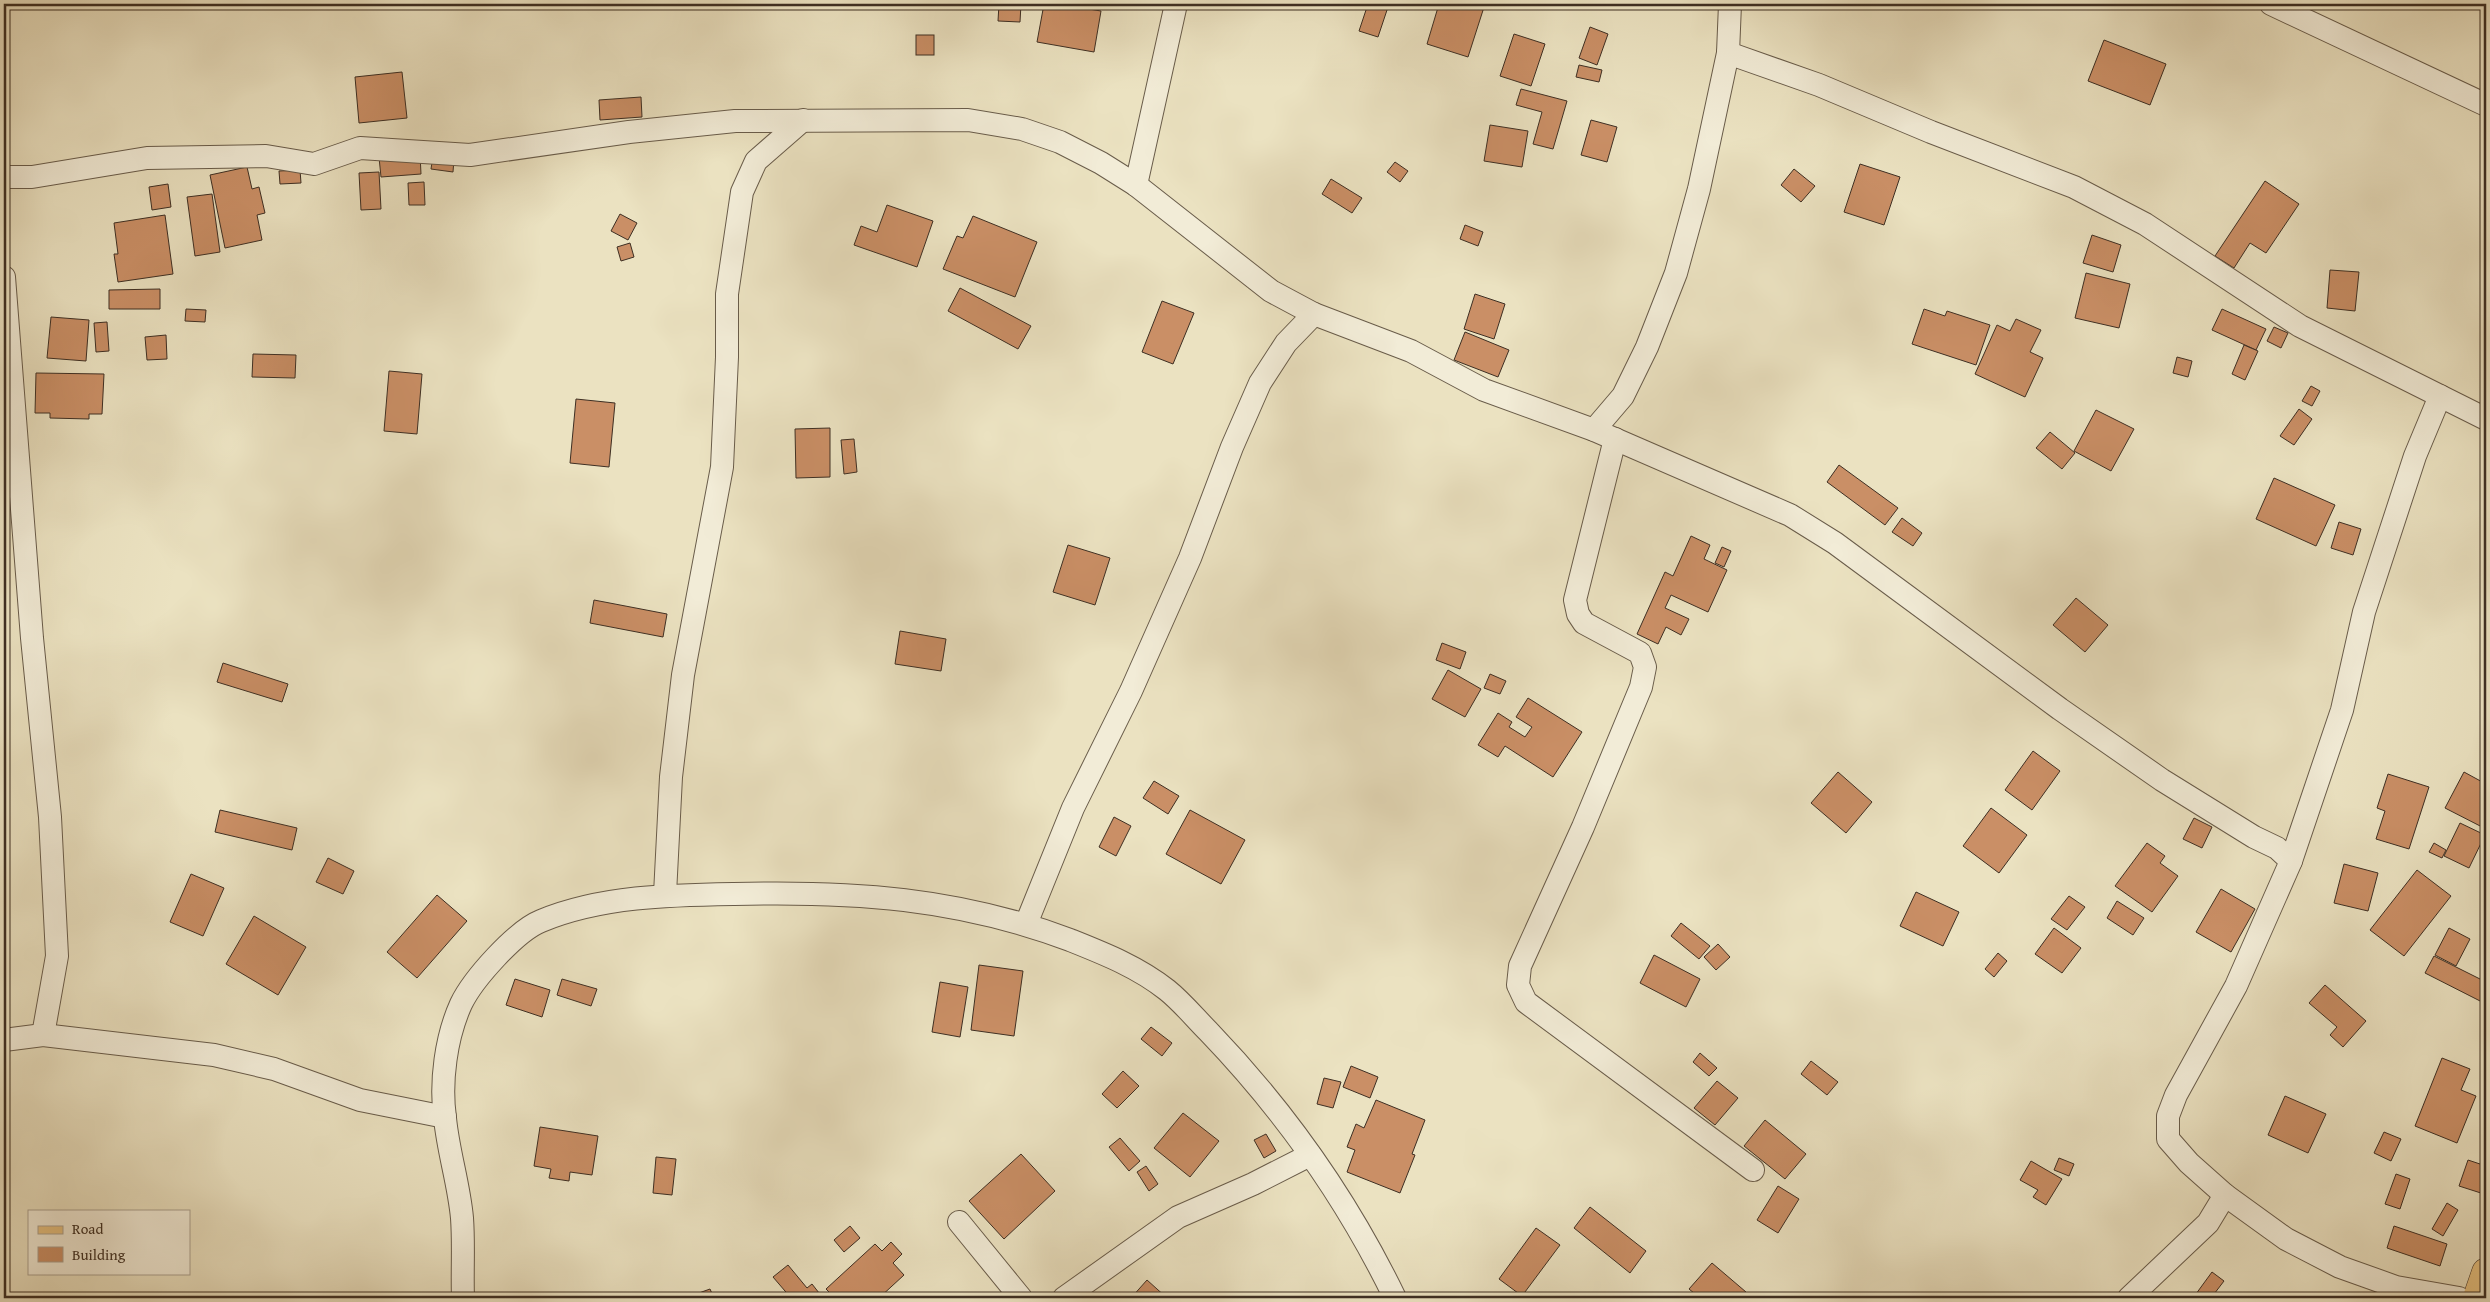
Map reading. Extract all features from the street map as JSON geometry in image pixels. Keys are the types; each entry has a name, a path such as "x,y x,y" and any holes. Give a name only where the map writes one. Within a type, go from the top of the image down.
{"main road":[{"path":"2477,1298 2486,1272"}],"street":[{"path":"1136,185 1176,4"},
{"path":"1594,430 1623,396 1647,347 1676,273 1699,189 1728,52 1730,4"},
{"path":"2271,4 2486,105"},
{"path":"1728,52 1818,85 1931,132 2074,187 2145,224 2300,326 2486,419"},
{"path":"665,894 670,778 682,685 722,467 728,357 727,294 733,242 742,192 756,161 775,142 803,120"},
{"path":"4,177 32,177 146,158 266,156 314,164 360,148 470,155 667,128 735,121 968,120 1022,129 1060,142 1136,185 1271,291 1314,314 1411,351 1484,390 1594,430 1790,515 1835,543 2060,709 2162,780 2276,848 2291,861"},
{"path":"4,277 9,416 49,807 57,956 43,1035"},
{"path":"1026,924 1073,808 1131,691 1190,558 1232,447 1260,383 1286,343 1314,314"},
{"path":"2440,396 2415,456 2369,595 2342,710 2291,861 2236,986 2203,1042 2168,1116 2168,1139 2188,1163 2225,1195 2286,1239 2340,1267 2396,1287 2459,1298"},
{"path":"1615,439 1575,600 1578,614 1584,623 1640,653 1645,667 1640,688 1583,827 1520,966 1518,985 1526,1002 1753,1170"},
{"path":"463,1298 462,1218 444,1117 444,1072 461,1005 478,976 505,948 537,922 574,910 665,894 814,892 884,896 936,903 1026,924 1123,961 1168,991 1244,1068 1310,1155 1371,1249 1395,1298"},
{"path":"4,1040 43,1035 214,1055 274,1069 360,1100 444,1117"},
{"path":"1064,1298 1178,1217 1253,1184 1310,1155"},
{"path":"2129,1298 2208,1223 2225,1195"},
{"path":"959,1222 1021,1298"}],"building":[{"path":"909,4 974,4 973,9"},
{"path":"999,4 1021,4 1020,22 998,21"},
{"path":"1044,4 1059,4 1101,11 1094,52 1037,42"},
{"path":"1368,4 1389,4 1378,37 1359,31"},
{"path":"1439,4 1485,4 1468,57 1427,44"},
{"path":"1590,27 1608,34 1597,65 1579,58"},
{"path":"1514,34 1545,44 1531,86 1500,76"},
{"path":"916,35 934,35 934,55 916,55"},
{"path":"2104,40 2166,64 2150,105 2088,81"},
{"path":"1579,65 1602,70 1599,82 1576,77"},
{"path":"402,72 407,118 359,123 355,77"},
{"path":"1521,89 1567,101 1553,149 1533,144 1542,112 1516,105"},
{"path":"641,97 642,117 600,120 599,100"},
{"path":"1591,120 1617,127 1607,162 1581,155"},
{"path":"1490,125 1528,131 1522,167 1484,161"},
{"path":"420,154 421,174 381,177 379,157"},
{"path":"433,156 454,159 453,172 431,169"},
{"path":"1395,162 1408,171 1400,182 1387,172"},
{"path":"1860,164 1900,177 1884,225 1844,212"},
{"path":"247,167 252,189 259,187 265,213 257,215 262,240 225,248 210,175"},
{"path":"1794,169 1815,186 1801,202 1781,185"},
{"path":"300,170 301,183 280,184 279,171"},
{"path":"379,172 381,209 361,210 359,173"},
{"path":"1331,179 1362,198 1352,213 1322,194"},
{"path":"2265,181 2299,204 2266,253 2250,243 2234,268 2215,256"},
{"path":"424,182 425,205 409,205 408,183"},
{"path":"168,184 171,207 152,210 149,187"},
{"path":"212,194 220,252 195,256 187,197"},
{"path":"887,205 933,221 917,267 854,245 861,226 877,232"},
{"path":"620,214 637,223 628,240 611,231"},
{"path":"165,215 173,274 118,282 114,254 118,254 114,223"},
{"path":"973,216 1037,242 1015,297 943,269 957,236 963,238"},
{"path":"1465,225 1483,232 1478,246 1460,239"},
{"path":"2092,235 2121,245 2113,272 2083,263"},
{"path":"630,243 634,257 621,261 617,247"},
{"path":"2330,270 2359,272 2355,311 2327,308"},
{"path":"2086,273 2130,284 2119,328 2075,318"},
{"path":"960,288 1031,326 1018,349 948,311"},
{"path":"160,289 160,309 109,309 109,290"},
{"path":"1475,294 1505,304 1494,339 1464,329"},
{"path":"1162,301 1194,313 1173,364 1142,352"},
{"path":"186,309 206,310 205,322 185,321"},
{"path":"1924,309 1945,316 1947,311 1990,325 1976,365 1912,344"},
{"path":"2222,309 2266,329 2256,350 2212,330"},
{"path":"51,317 89,320 86,361 47,358"},
{"path":"2016,319 2041,330 2030,352 2043,358 2025,397 1975,374 1997,325 2010,331"},
{"path":"107,322 109,351 96,352 94,323"},
{"path":"2274,327 2288,333 2281,348 2267,341"},
{"path":"1465,332 1509,350 1498,377 1454,360"},
{"path":"166,335 167,359 147,360 145,337"},
{"path":"2244,345 2258,351 2245,380 2232,374"},
{"path":"253,354 296,355 295,378 252,377"},
{"path":"2177,357 2192,361 2188,377 2173,373"},
{"path":"389,371 422,374 417,434 384,431"},
{"path":"36,373 104,374 102,414 89,414 89,419 50,418 50,413 35,413"},
{"path":"2311,386 2320,391 2312,406 2302,401"},
{"path":"576,399 615,403 609,467 570,463"},
{"path":"2299,409 2312,419 2294,445 2280,436"},
{"path":"2096,410 2134,429 2111,471 2074,451"},
{"path":"830,428 830,477 796,478 795,429"},
{"path":"2050,432 2075,453 2062,469 2036,448"},
{"path":"854,439 857,472 844,474 841,440"},
{"path":"1839,465 1898,508 1885,525 1827,482"},
{"path":"2274,478 2335,505 2316,546 2256,519"},
{"path":"1902,518 1922,533 1913,546 1892,532"},
{"path":"2339,522 2361,529 2353,555 2331,548"},
{"path":"1691,536 1710,545 1704,559 1727,570 1708,612 1671,595 1665,608 1689,619 1681,635 1666,627 1658,644 1637,634 1665,572 1673,576"},
{"path":"1068,545 1110,558 1095,605 1053,592"},
{"path":"1722,547 1731,551 1724,567 1715,563"},
{"path":"2076,598 2108,625 2085,652 2053,625"},
{"path":"594,600 667,614 663,637 590,623"},
{"path":"900,631 946,639 941,671 895,664"},
{"path":"1442,643 1466,652 1460,669 1436,660"},
{"path":"223,663 288,684 282,702 217,682"},
{"path":"1448,670 1481,689 1465,717 1432,699"},
{"path":"1490,674 1506,681 1500,694 1484,688"},
{"path":"1528,698 1582,732 1553,777 1505,746 1498,757 1478,745 1498,713 1512,722 1509,727 1525,737 1532,727 1516,717"},
{"path":"2033,751 2060,771 2032,810 2005,790"},
{"path":"1838,772 1872,802 1846,833 1811,803"},
{"path":"2464,772 2486,784 2486,829 2445,808"},
{"path":"2388,774 2429,787 2409,849 2376,839 2385,811 2377,808"},
{"path":"1154,781 1179,796 1168,814 1143,798"},
{"path":"1991,808 2027,835 1999,873 1963,846"},
{"path":"220,810 297,828 292,850 215,832"},
{"path":"1190,810 1245,840 1221,884 1166,854"},
{"path":"1114,817 1131,826 1116,856 1099,847"},
{"path":"2194,818 2212,827 2202,848 2183,839"},
{"path":"2460,823 2485,835 2469,868 2444,856"},
{"path":"2147,843 2165,856 2160,863 2178,876 2152,912 2115,886"},
{"path":"2434,843 2446,850 2442,858 2429,852"},
{"path":"328,858 354,871 343,894 316,882"},
{"path":"2344,864 2378,873 2368,911 2334,903"},
{"path":"2417,870 2451,896 2404,956 2370,930"},
{"path":"191,874 224,888 203,936 170,922"},
{"path":"2221,889 2255,909 2231,952 2196,932"},
{"path":"1916,892 1959,912 1943,946 1900,926"},
{"path":"437,895 467,921 417,978 387,952"},
{"path":"2069,896 2085,907 2067,930 2051,919"},
{"path":"2117,901 2144,918 2133,935 2107,918"},
{"path":"254,916 306,947 278,995 226,964"},
{"path":"1681,923 1710,946 1699,959 1671,936"},
{"path":"2054,928 2081,948 2062,973 2035,954"},
{"path":"2449,928 2470,939 2456,966 2435,955"},
{"path":"1718,944 1730,957 1716,970 1704,957"},
{"path":"1998,953 2007,961 1994,977 1985,969"},
{"path":"1654,955 1700,979 1686,1007 1640,983"},
{"path":"2434,956 2486,982 2486,1004 2425,973"},
{"path":"979,965 1023,971 1014,1036 971,1030"},
{"path":"515,979 550,990 542,1017 506,1005"},
{"path":"562,979 597,989 591,1006 557,995"},
{"path":"940,982 968,987 960,1037 932,1032"},
{"path":"2325,985 2366,1021 2343,1047 2330,1035 2337,1027 2309,1003"},
{"path":"1151,1027 1172,1043 1162,1056 1141,1039"},
{"path":"1700,1053 1717,1068 1709,1076 1693,1062"},
{"path":"2442,1058 2470,1069 2461,1090 2476,1096 2457,1143 2415,1126"},
{"path":"1811,1061 1838,1082 1827,1095 1801,1074"},
{"path":"1351,1066 1378,1077 1370,1098 1343,1087"},
{"path":"1123,1071 1139,1086 1117,1108 1102,1094"},
{"path":"1324,1078 1341,1082 1333,1108 1317,1104"},
{"path":"1717,1081 1738,1098 1715,1125 1694,1108"},
{"path":"2285,1096 2326,1114 2308,1153 2268,1135"},
{"path":"1376,1100 1425,1120 1412,1154 1415,1155 1400,1193 1347,1172 1355,1150 1347,1147 1356,1124 1364,1128"},
{"path":"1183,1113 1219,1141 1190,1177 1154,1148"},
{"path":"1765,1120 1806,1154 1785,1179 1744,1146"},
{"path":"540,1127 598,1136 592,1175 570,1172 569,1181 549,1178 551,1169 534,1166"},
{"path":"2384,1132 2401,1139 2391,1161 2374,1153"},
{"path":"1266,1134 1276,1151 1264,1158 1254,1140"},
{"path":"1120,1138 1140,1161 1129,1171 1109,1147"},
{"path":"1021,1154 1055,1191 1004,1239 969,1201"},
{"path":"656,1157 676,1159 672,1195 653,1193"},
{"path":"2059,1158 2074,1164 2069,1176 2054,1170"},
{"path":"2468,1160 2486,1166 2484,1194 2459,1186"},
{"path":"2031,1161 2062,1179 2046,1205 2033,1197 2038,1190 2020,1180"},
{"path":"1146,1166 1158,1184 1149,1191 1137,1172"},
{"path":"2396,1174 2410,1179 2400,1209 2385,1204"},
{"path":"1778,1186 1799,1199 1778,1233 1757,1220"},
{"path":"2447,1203 2458,1210 2443,1236 2432,1229"},
{"path":"1590,1207 1646,1251 1630,1273 1574,1228"},
{"path":"850,1226 860,1238 844,1252 834,1240"},
{"path":"2394,1226 2447,1244 2440,1266 2387,1248"},
{"path":"1536,1228 1560,1245 1522,1296 1499,1279"},
{"path":"891,1242 902,1254 893,1263 904,1275 879,1298 872,1293 866,1298 835,1298 826,1289 875,1244 882,1251"},
{"path":"1712,1263 1746,1292 1740,1298 1700,1298 1689,1289"},
{"path":"788,1265 807,1288 812,1284 823,1298 791,1298 773,1277"},
{"path":"2212,1272 2224,1281 2211,1298 2193,1298"},
{"path":"1147,1280 1167,1298 1131,1298"},
{"path":"710,1289 714,1298 685,1298"}]}
